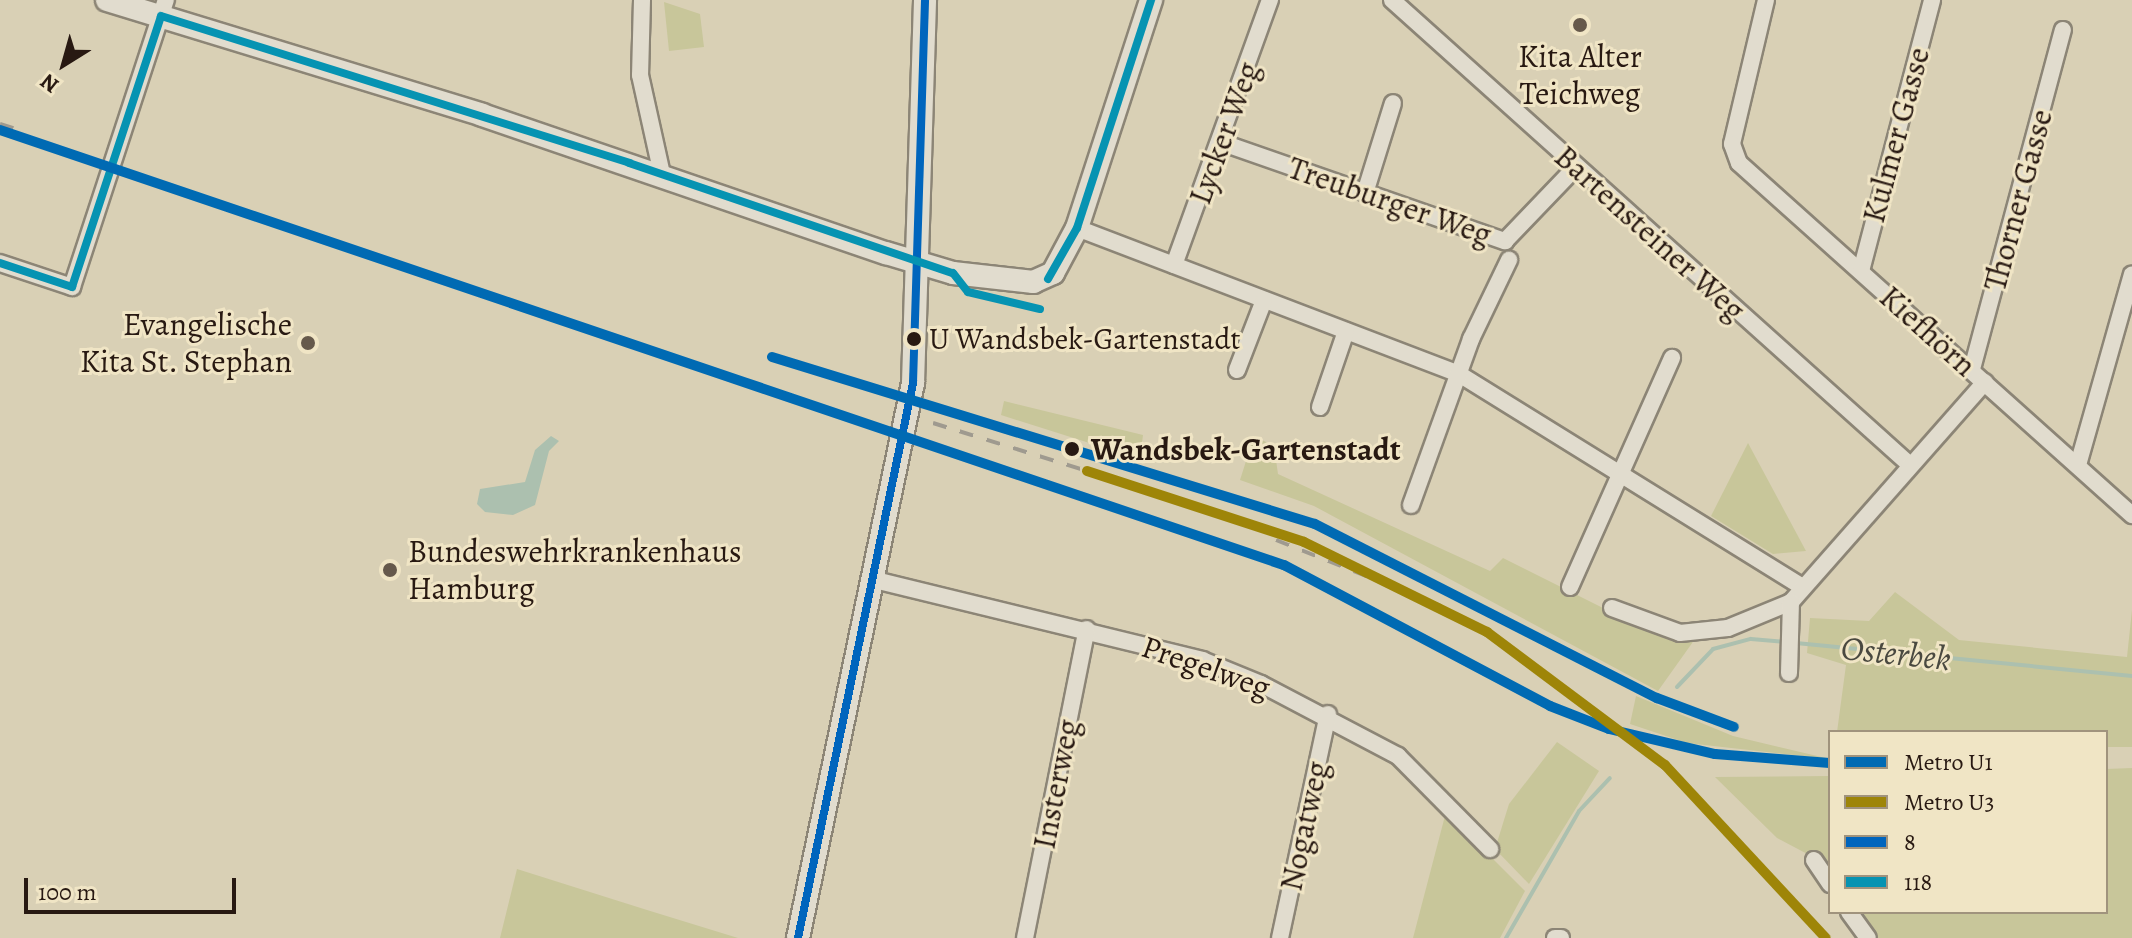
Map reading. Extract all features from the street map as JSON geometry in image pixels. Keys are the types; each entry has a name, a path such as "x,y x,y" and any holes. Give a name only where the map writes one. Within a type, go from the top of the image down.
{"street":[{"path":"107,0 164,8 663,179 953,273 1048,279 1077,228 1151,0"},
{"path":"642,0 640,75 663,179"},
{"path":"798,938 875,580 913,383 925,0"},
{"name":"Lycker Weg","path":"1174,265 1223,143 1270,0"},
{"name":"Bartensteiner Weg","path":"1392,0 1910,465"},
{"name":"Kiefhörn","path":"1766,0 1732,144 1739,163 2132,515"},
{"name":"Kulmer Gasse","path":"1861,271 1932,0"},
{"path":"0,263 72,287 164,8"},
{"name":"Thorner Gasse","path":"1972,369 2063,30"},
{"path":"1365,193 1393,103"},
{"name":"Treuburger Weg","path":"1223,143 1505,241 1576,167"},
{"path":"1077,228 1459,374 1801,586"},
{"path":"1411,505 1459,374 1509,260"},
{"path":"2078,465 2132,274"},
{"path":"1237,370 1264,300"},
{"path":"1320,407 1346,331"},
{"path":"1570,587 1672,358"},
{"path":"1789,673 1793,645 1791,602 1801,586 1985,382"},
{"name":"Pregelweg","path":"875,580 1087,629 1202,660 1328,714 1398,756 1490,849"},
{"path":"1612,608 1680,633 1728,628 1791,602"},
{"name":"Insterweg","path":"1025,938 1087,629"},
{"name":"Nogatweg","path":"1280,938 1328,714"},
{"path":"1814,860 1828,881"},
{"path":"1850,914 1868,938"}],"shaded area":[{"path":"664,2 700,14 704,47 669,51"},
{"path":"1004,401 1143,435 1140,459 1001,415"},
{"path":"551,436 559,441 549,451 535,505 513,515 485,512 477,504 480,489 525,482 535,450"},
{"path":"1254,436 1274,446 1278,474 1490,571 1503,558 1643,628 1695,639 1658,691 1314,506 1240,480"},
{"path":"1748,443 1806,551 1773,554 1711,516"},
{"path":"1895,592 1959,640 2127,657 2132,610 2132,747 2108,747 2108,730 1837,730 1846,665 1807,653 1810,618 1869,621"},
{"path":"1636,696 1733,736 1828,759 1687,743 1630,724"},
{"path":"1557,742 1599,771 1529,884 1495,849 1509,804"},
{"path":"2132,768 2132,938 1876,938 1861,914 2108,914 2108,769"},
{"path":"1828,776 1828,865 1777,838 1715,777"},
{"path":"1446,812 1525,891 1500,938 1413,938"},
{"path":"517,869 647,910 738,938 500,938"}],"waterway":[{"name":"Osterbek","path":"1677,687 1713,649 1751,639 1787,642"},
{"name":"Osterbek","path":"1796,643 2132,676"},
{"name":"Osterbek","path":"1506,938 1579,811 1610,778"}],"railway":[{"path":"0,124 13,128"},
{"path":"933,423 1087,471"},
{"path":"1276,540 1441,606"}],"metro line":[{"name":"U1","path":"0,130 1284,565 1550,706 1609,729 1715,754 1828,763"},
{"name":"U1","path":"772,357 1315,524 1657,698 1734,727"},
{"name":"U3","path":"1087,471 1304,542 1487,632 1665,765 1826,938"}],"transit line":[{"name":"8","path":"798,938 913,383 925,0"},
{"name":"118","path":"1048,279 1077,228 1151,0"},
{"name":"118","path":"0,263 72,287 161,16 629,163 953,273 968,292 1040,309"}],"place":[{"name":"Kita Alter Teichweg","path":"1580,25"},
{"name":"U Wandsbek-Gartenstadt","path":"914,339"},
{"name":"Evangelische Kita St. Stephan","path":"308,343"},
{"name":"Wandsbek-Gartenstadt","path":"1072,449"},
{"name":"Bundeswehrkrankenhaus Hamburg","path":"390,570"}]}
